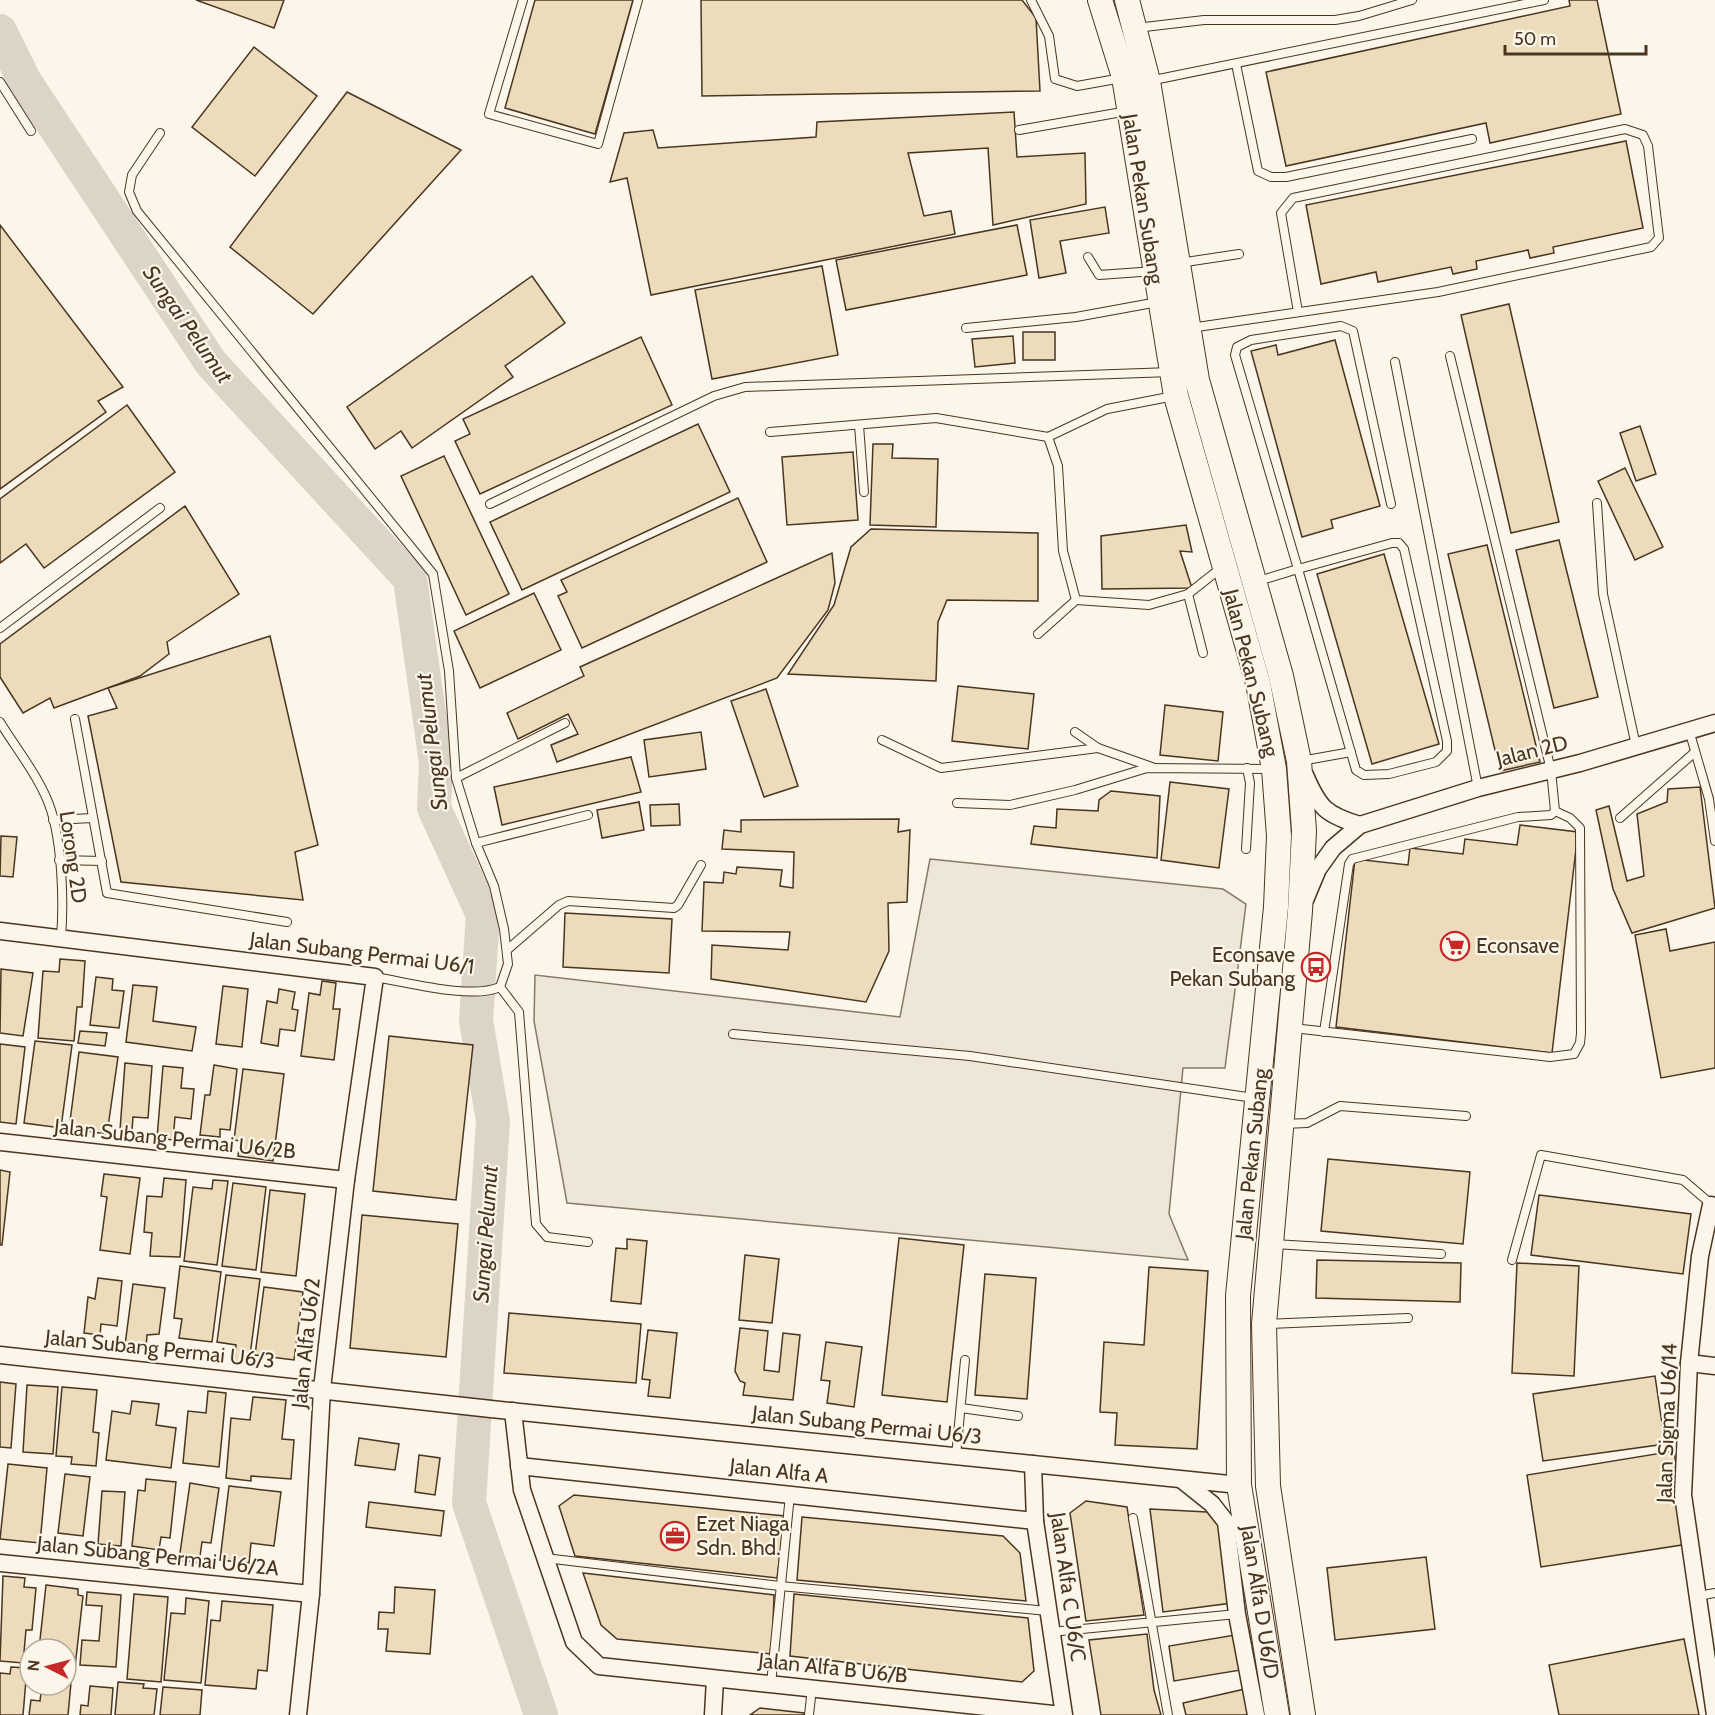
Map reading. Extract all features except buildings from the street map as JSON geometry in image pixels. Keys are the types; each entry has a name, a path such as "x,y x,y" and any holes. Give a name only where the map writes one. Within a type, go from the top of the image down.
{"main road":[{"name":"Jalan Pekan Subang","path":"1100,0 1124,77 1176,396 1258,683 1274,769 1279,836 1276,895 1238,1296 1239,1485 1277,1715"},
{"name":"Jalan Pekan Subang","path":"1127,0 1148,81 1197,380 1281,676 1299,761 1304,831 1300,911 1269,1244 1264,1324 1268,1486 1303,1715"}],"street":[{"name":"Jalan 2D","path":"1300,911 1318,869 1333,848 1360,825 1478,788 1551,770 1715,723"},
{"path":"1299,761 1316,801 1333,817 1360,825"},
{"name":"Jalan Subang Permai U6/1","path":"0,931 375,977"},
{"name":"Jalan Alfa U6/2","path":"298,1715 311,1594 322,1389 346,1180 375,977"},
{"name":"Jalan Subang Permai U6/2B","path":"0,1142 346,1180"},
{"name":"Jalan Sigma U6/14","path":"1713,1202 1700,1256 1689,1363 1683,1495 1715,1715"},
{"name":"Jalan Subang Permai U6/3","path":"0,1355 491,1409 1239,1485"},
{"path":"1689,1363 1715,1366"},
{"path":"513,1411 522,1491 545,1558"},
{"name":"Jalan Alfa C U6/C","path":"1033,1464 1035,1521 1063,1715"},
{"name":"Jalan Alfa A","path":"519,1466 1035,1521"},
{"name":"Jalan Alfa D U6/D","path":"1181,1479 1212,1504 1226,1522 1237,1614 1256,1715"},
{"name":"Jalan Alfa B U6/B","path":"545,1558 574,1642 599,1666 812,1688 901,1707 1063,1715"},
{"name":"Jalan Subang Permai U6/2A","path":"0,1563 311,1594"},
{"path":"712,1715 715,1679"}],"lane":[{"path":"524,0 489,114 598,144 638,0"},
{"path":"1030,0 1049,36 1055,79 1077,86 1124,77"},
{"path":"1135,28 1204,20 1335,20 1359,16 1412,0"},
{"path":"1148,81 1544,0"},
{"path":"1236,64 1258,171 1264,175 1286,177 1472,139"},
{"path":"0,82 31,131"},
{"path":"1019,130 1130,110"},
{"path":"1189,328 1438,292 1651,247 1659,238 1648,146 1643,135 1625,129 1293,198 1281,213 1298,312"},
{"name":"Jalan Subang Permai U6/1","path":"160,133 132,175 129,192 137,211 433,574 449,671 456,778 476,843 494,886 507,950 506,976 500,987 490,992 375,977"},
{"path":"1179,263 1239,254"},
{"path":"1088,257 1099,275 1155,272"},
{"path":"966,328 1076,317 1159,302"},
{"path":"1255,582 1298,569 1392,543 1399,543 1404,549 1447,741 1447,751 1436,762 1375,776 1364,775 1356,770 1298,569 1235,355 1237,347 1251,340 1341,326 1353,331 1391,504"},
{"path":"1450,356 1551,770 1555,811"},
{"path":"1395,362 1478,788"},
{"path":"490,504 714,396 745,387 1172,372"},
{"path":"770,432 936,418 1048,437 1107,409 1176,396"},
{"path":"860,424 864,492"},
{"path":"1048,437 1058,466 1063,551 1076,600"},
{"path":"1597,503 1603,594 1636,746"},
{"path":"0,628 160,508"},
{"path":"1038,634 1076,600 1149,605 1188,594 1224,565"},
{"path":"1188,594 1203,653"},
{"path":"75,719 107,893 287,922"},
{"name":"Lorong 2D","path":"0,722 44,795 53,820 63,915 60,938"},
{"path":"456,778 565,723"},
{"path":"1689,730 1709,799 1715,841"},
{"path":"1075,732 1098,748 1155,768"},
{"path":"882,740 941,768 1098,748"},
{"path":"1299,761 1351,752"},
{"path":"1620,818 1695,752"},
{"path":"957,803 1010,804 1075,790 1147,768 1274,769"},
{"path":"1246,849 1250,783 1247,768"},
{"path":"1324,1032 1349,864 1352,859 1518,818 1551,815 1555,811"},
{"path":"1290,1028 1550,1057 1574,1054 1580,1043 1581,1033 1580,828 1570,818 1555,811"},
{"path":"476,843 588,815"},
{"path":"53,820 93,818"},
{"path":"59,860 102,861"},
{"path":"507,950 559,905 568,902 674,908 701,866"},
{"path":"500,987 519,1012 536,1224 547,1237 588,1242"},
{"path":"733,1034 970,1056 1258,1099"},
{"path":"1281,1124 1307,1123 1340,1106 1466,1116"},
{"path":"1512,1260 1541,1155 1683,1180 1713,1202"},
{"path":"1269,1244 1441,1254"},
{"path":"1264,1324 1408,1318"},
{"path":"956,1456 965,1360"},
{"path":"961,1408 1018,1416"},
{"path":"771,1684 790,1495"},
{"path":"1133,1518 1168,1715"},
{"path":"545,1558 780,1586 1048,1611"},
{"path":"1698,1596 1715,1593"},
{"path":"1051,1632 1237,1614"},
{"path":"809,1715 812,1688"}],"shaded area":[{"path":"930,859 1223,889 1246,904 1225,1068 1183,1068 1169,1214 1188,1260 567,1203 534,1021 535,975 900,1017"}],"waterway":[{"name":"Sungai Pelumut","path":"0,31 24,80 211,363 410,579 436,763 434,808 483,915 476,1020 493,1121 469,1503 541,1715"}],"place":[{"name":"Econsave","path":"1455,946"},
{"name":"Econsave Pekan Subang","path":"1316,967"},
{"name":"Ezet Niaga Sdn. Bhd.","path":"675,1536"}]}
